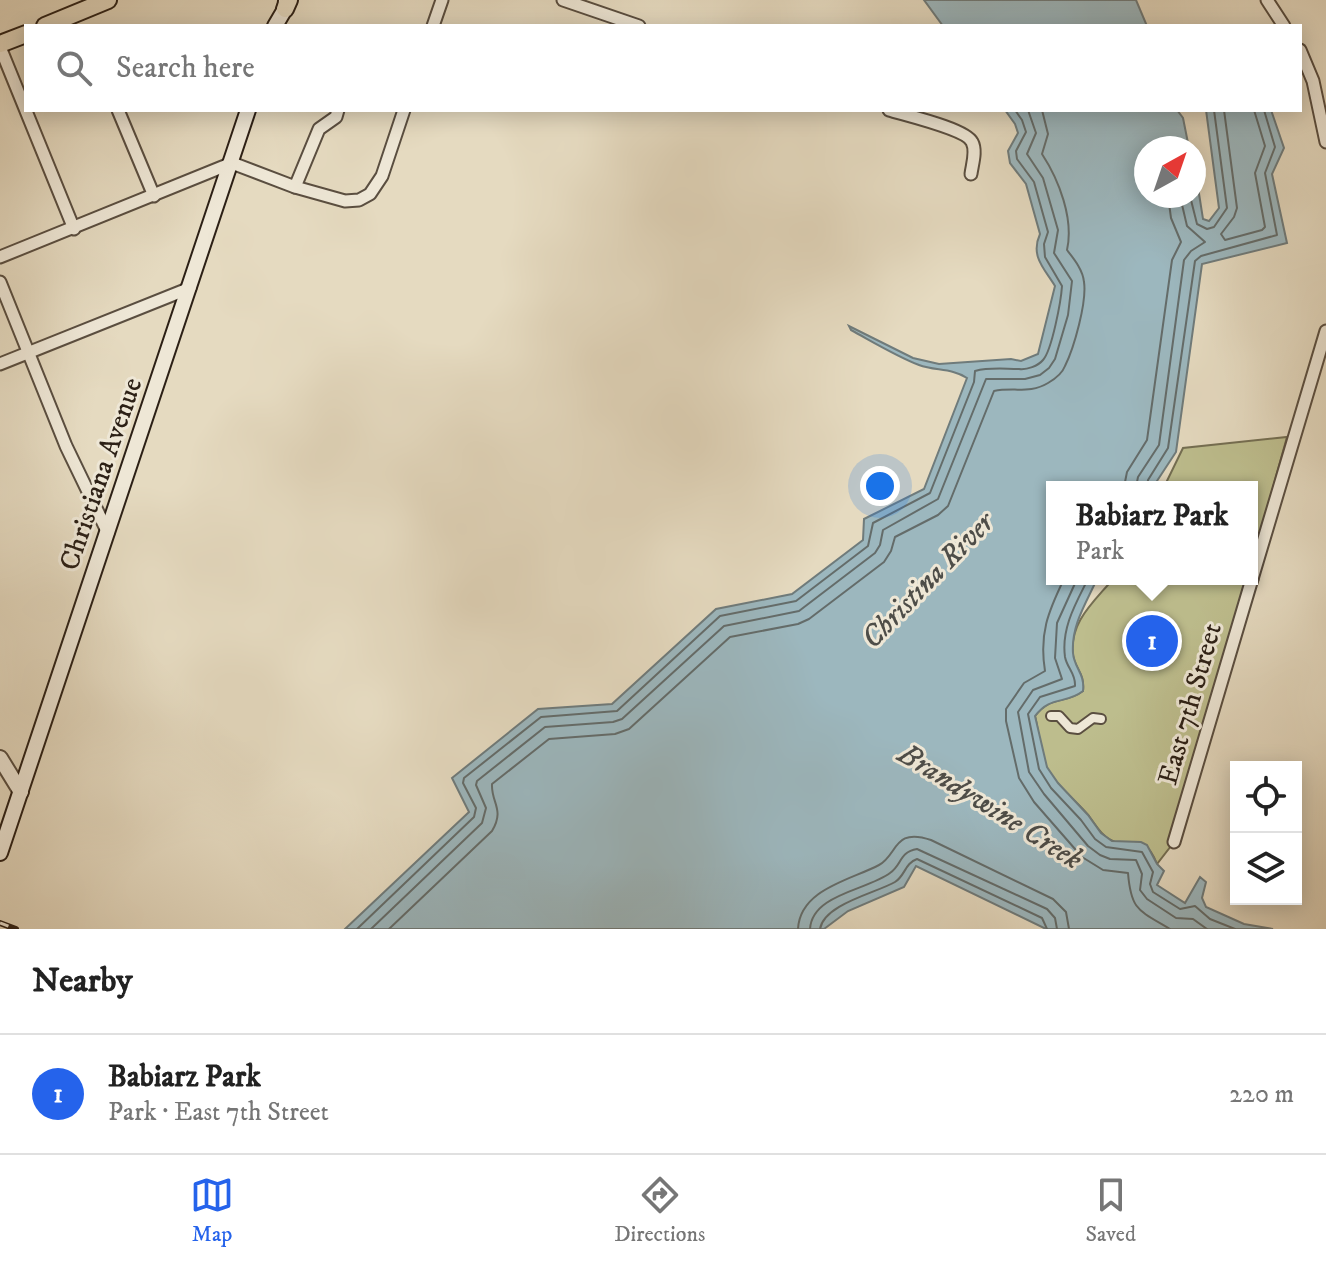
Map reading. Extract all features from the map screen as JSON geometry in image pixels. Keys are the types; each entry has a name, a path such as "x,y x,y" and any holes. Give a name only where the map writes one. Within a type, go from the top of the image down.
{"main road":[{"path":"53,24 80,17 108,0"},
{"path":"275,24 284,2"},
{"path":"0,45 24,35"},
{"name":"Christiana Avenue","path":"0,853 247,112"},
{"path":"0,758 21,792"}],"street":[{"path":"434,24 442,0"},
{"path":"563,0 633,24"},
{"path":"1267,0 1283,24"},
{"path":"0,45 24,105"},
{"path":"1302,55 1313,81 1326,142"},
{"path":"27,112 74,229"},
{"path":"119,112 154,196"},
{"path":"295,187 319,129 336,117 337,112"},
{"path":"0,257 232,163 295,187 351,202 370,194 382,176 403,112"},
{"path":"895,112 968,138 973,148 971,174"},
{"path":"0,282 80,477 108,533"},
{"path":"0,364 190,288"},
{"name":"East 7th Street","path":"1258,559 1326,331"},
{"name":"East 7th Street","path":"1174,842 1250,585"},
{"path":"1051,716 1059,716 1070,728 1078,729 1093,718 1101,719"}],"green space":[{"path":"1287,437 1258,541 1258,481 1167,481 1183,448"},
{"path":"1108,585 1246,585 1174,842 1157,864 1147,847 1117,842 1100,832 1084,810 1057,783 1043,757 1035,716 1047,705 1083,691 1083,680 1073,655 1073,643 1079,623"}],"water":[{"path":"924,0 1136,0 1146,24 942,24"},
{"path":"1006,112 1178,112 1187,136 1134,136 1134,208 1201,208 1203,219 1209,221 1219,208 1206,112 1272,112 1284,148 1272,174 1287,243 1202,264 1176,452 1157,481 1046,481 1046,585 1094,585 1074,633 1074,658 1083,691 1047,705 1035,716 1047,767 1058,783 1101,833 1112,841 1147,845 1164,871 1157,885 1185,903 1200,877 1206,882 1202,898 1206,907 1244,924 1273,929 1046,929 916,866 904,887 848,911 824,929 345,929 469,812 452,778 538,709 612,704 716,609 792,594 863,540 864,519 924,489 967,378 910,361 851,330 849,326 913,358 939,364 1021,361 1038,354 1055,286 1037,255 1040,234 1026,184 1010,163 1008,151 1018,133"}],"railway":[{"path":"0,923 16,929"}],"place":[{"name":"Babiarz Park","path":"1152,641"}],"water label":[{"name":"Christina River","path":"928,581"},
{"name":"Brandywine Creek","path":"990,807"}]}
